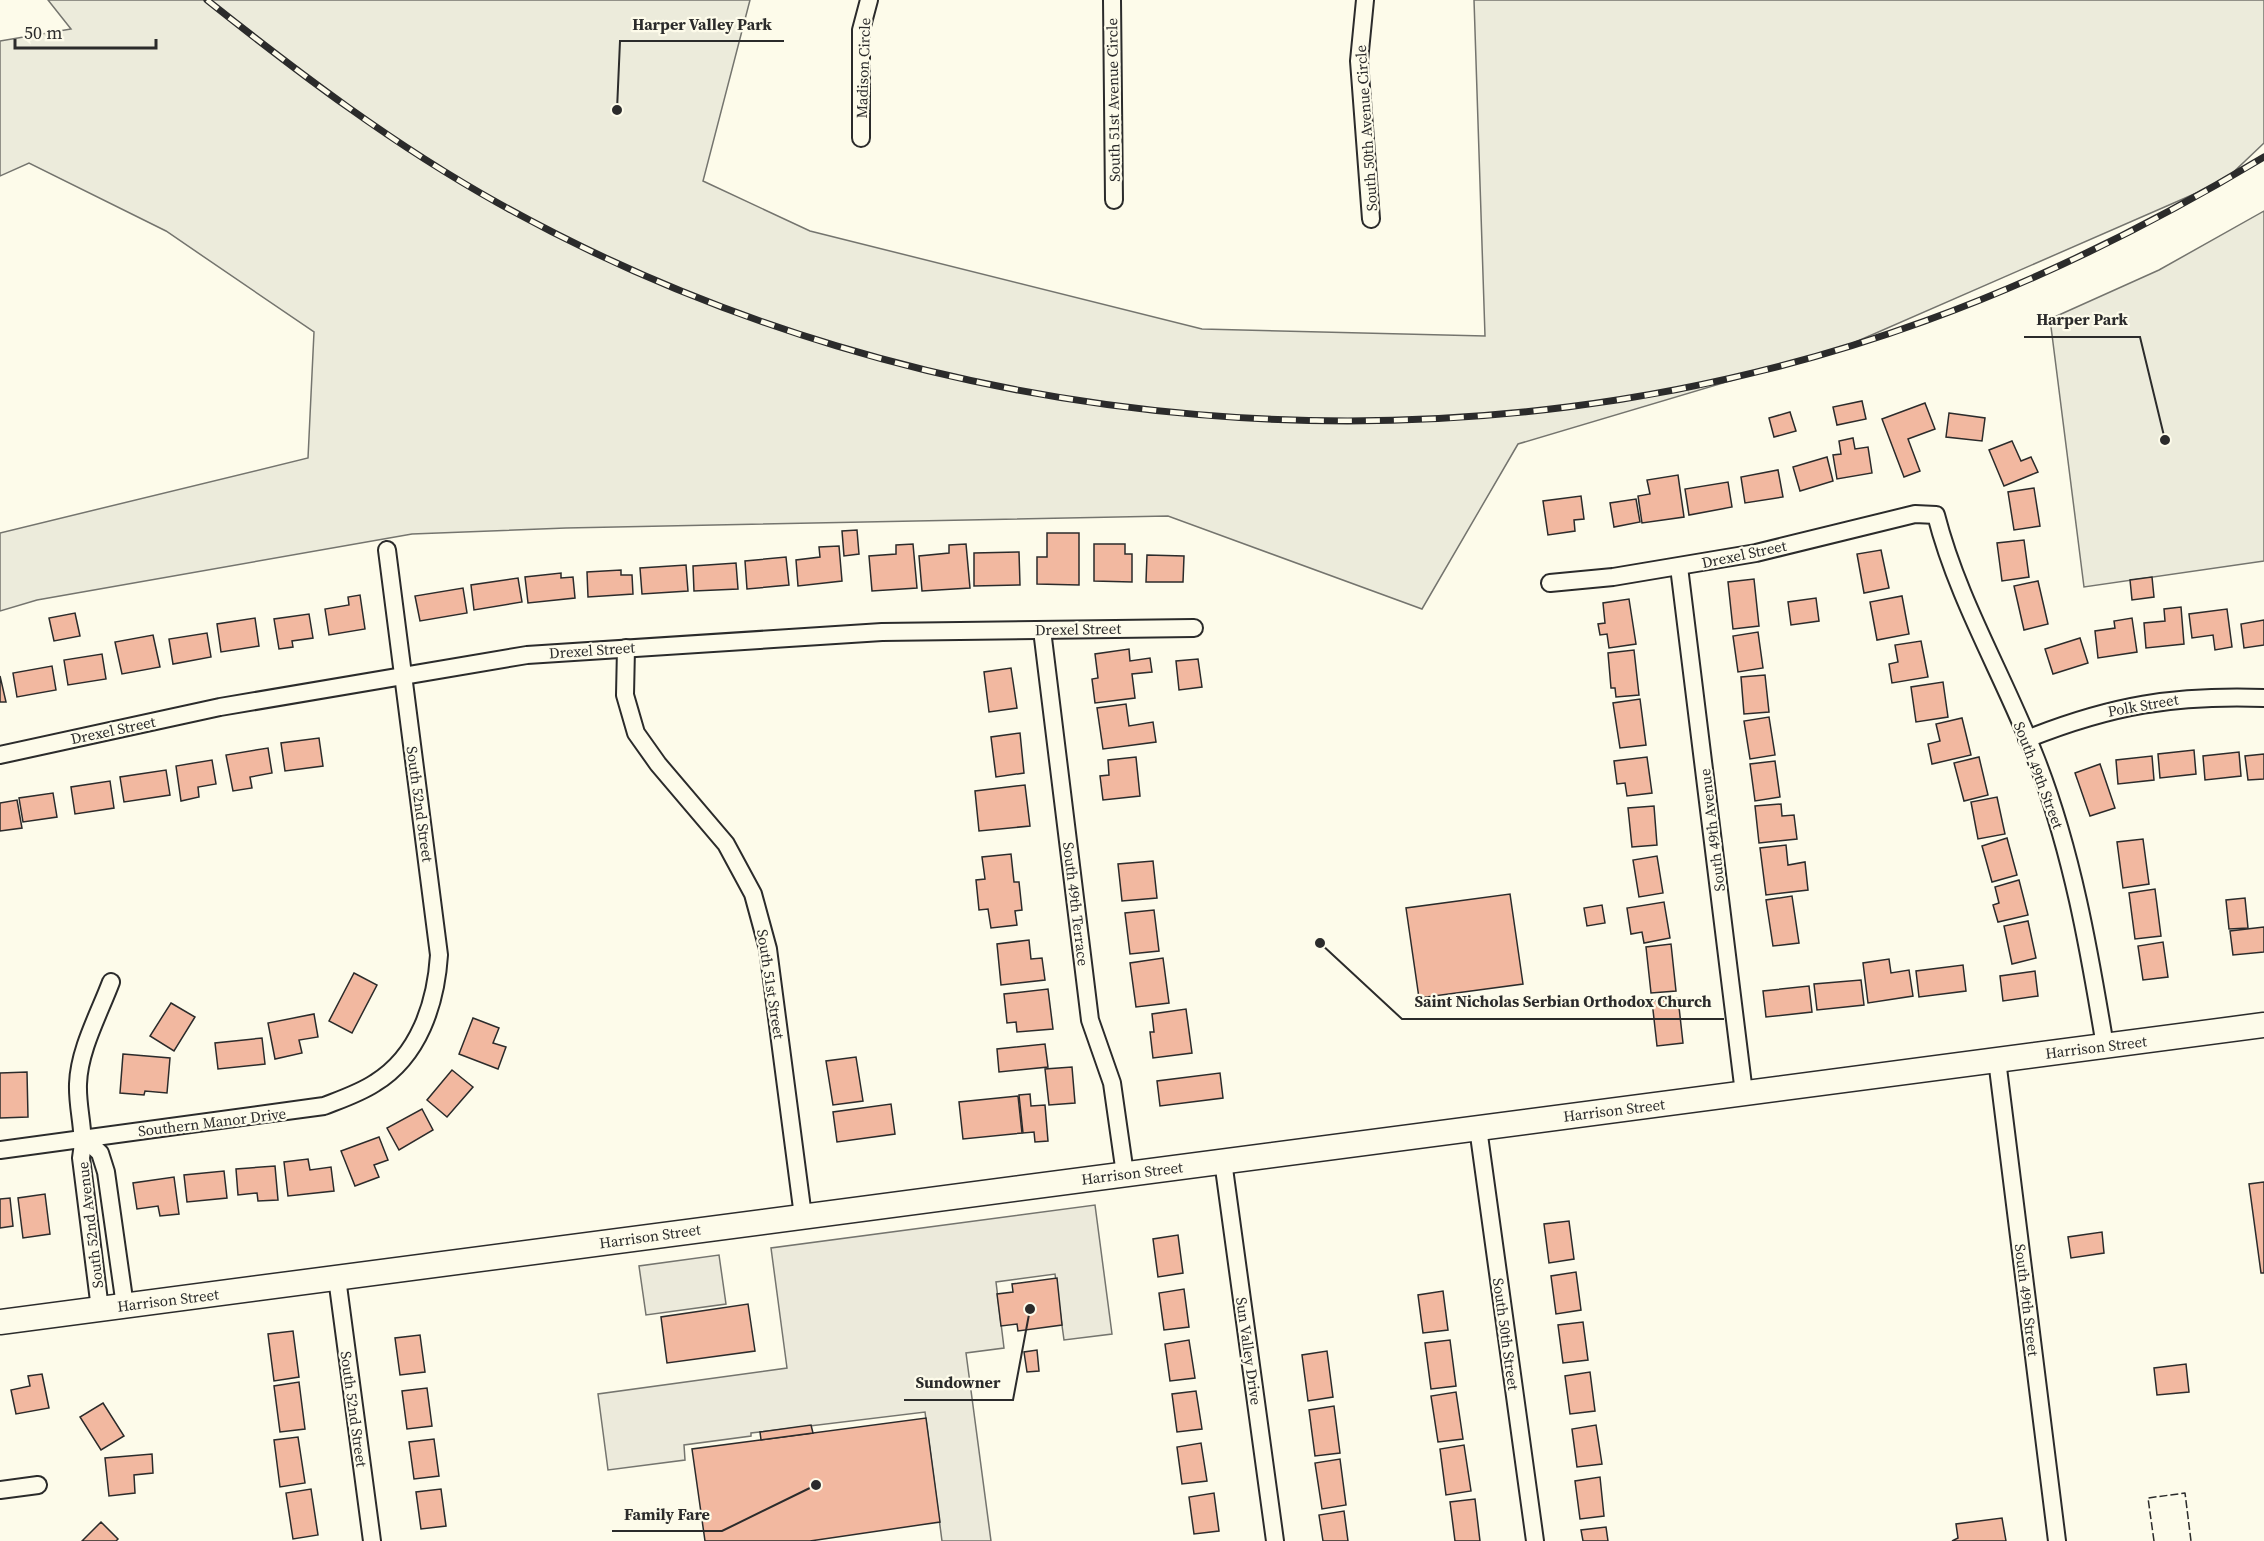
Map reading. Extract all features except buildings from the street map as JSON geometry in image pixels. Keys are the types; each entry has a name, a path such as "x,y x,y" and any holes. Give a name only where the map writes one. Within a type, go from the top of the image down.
{"main road":[{"name":"Harrison Street","path":"0,1322 2264,1025"}],"street":[{"name":"Madison Circle","path":"861,138 861,30 869,0"},
{"name":"South 51st Avenue Circle","path":"1112,0 1114,200"},
{"name":"South 50th Avenue Circle","path":"1365,0 1359,61 1371,219"},
{"name":"Drexel Street","path":"1550,583 1679,567 1756,554 1915,514 1936,515"},
{"name":"South 49th Street","path":"1936,515 1967,610 2027,739 2061,834 2080,908 2105,1046"},
{"name":"South 52nd Street","path":"387,550 439,955 432,1005 423,1026 407,1052"},
{"name":"South 49th Avenue","path":"1679,567 1744,1093"},
{"name":"Drexel Street","path":"0,755 220,707 527,655 882,632 1194,628"},
{"name":"South 49th Terrace","path":"1042,630 1090,1020 1112,1083 1125,1174"},
{"name":"South 51st Street","path":"626,648 625,695 636,733 658,764 726,844 753,894 768,949 803,1216"},
{"name":"Polk Street","path":"2027,739 2106,711 2144,703 2206,697 2264,698"},
{"path":"84,1138 78,1085 82,1058 111,982"},
{"name":"Southern Manor Drive","path":"0,1150 324,1106 358,1093 378,1082 407,1052"},
{"name":"South 49th Street","path":"1996,1060 2057,1541"},
{"name":"South 50th Street","path":"1478,1128 1535,1541"},
{"name":"South 52nd Avenue","path":"84,1138 100,1153 106,1172 125,1306"},
{"name":"South 52nd Avenue","path":"84,1138 81,1158 100,1309"},
{"name":"Sun Valley Drive","path":"1223,1161 1275,1541"},
{"name":"South 52nd Street","path":"337,1278 372,1541"},
{"path":"0,1490 38,1485"}],"shaded area":[{"path":"48,0 750,0 703,181 810,231 1202,329 1485,336 1474,0 2264,0 2264,143 2224,181 1844,347 1518,444 1422,609 1168,516 566,528 412,534 37,600 0,611 0,533 308,458 314,332 166,231 29,163 0,176 0,41 71,29"},
{"path":"2264,211 2264,561 2084,587 2050,319 2159,270"},
{"path":"1095,1205 1112,1334 1064,1340 1055,1274 996,1282 1004,1348 966,1353 991,1541 942,1541 925,1412 751,1433 751,1436 684,1445 685,1460 608,1470 598,1394 787,1368 771,1248"},
{"path":"719,1255 726,1304 646,1315 639,1266"}],"railway":[{"path":"207,0 348,108 459,181 498,203 663,284 837,346 1016,390 1199,415 1383,421 1567,407 1749,374 1925,321 2013,286 2141,226 2264,157"}],"fence":[{"path":"2154,1541 2148,1498 2185,1493 2191,1541"}],"place":[{"name":"Harper Valley Park","path":"617,110"},
{"name":"Harper Park","path":"2165,440"},
{"name":"Saint Nicholas Serbian Orthodox Church","path":"1320,943"},
{"name":"Sundowner","path":"1030,1309"},
{"name":"Family Fare","path":"816,1485"}]}
